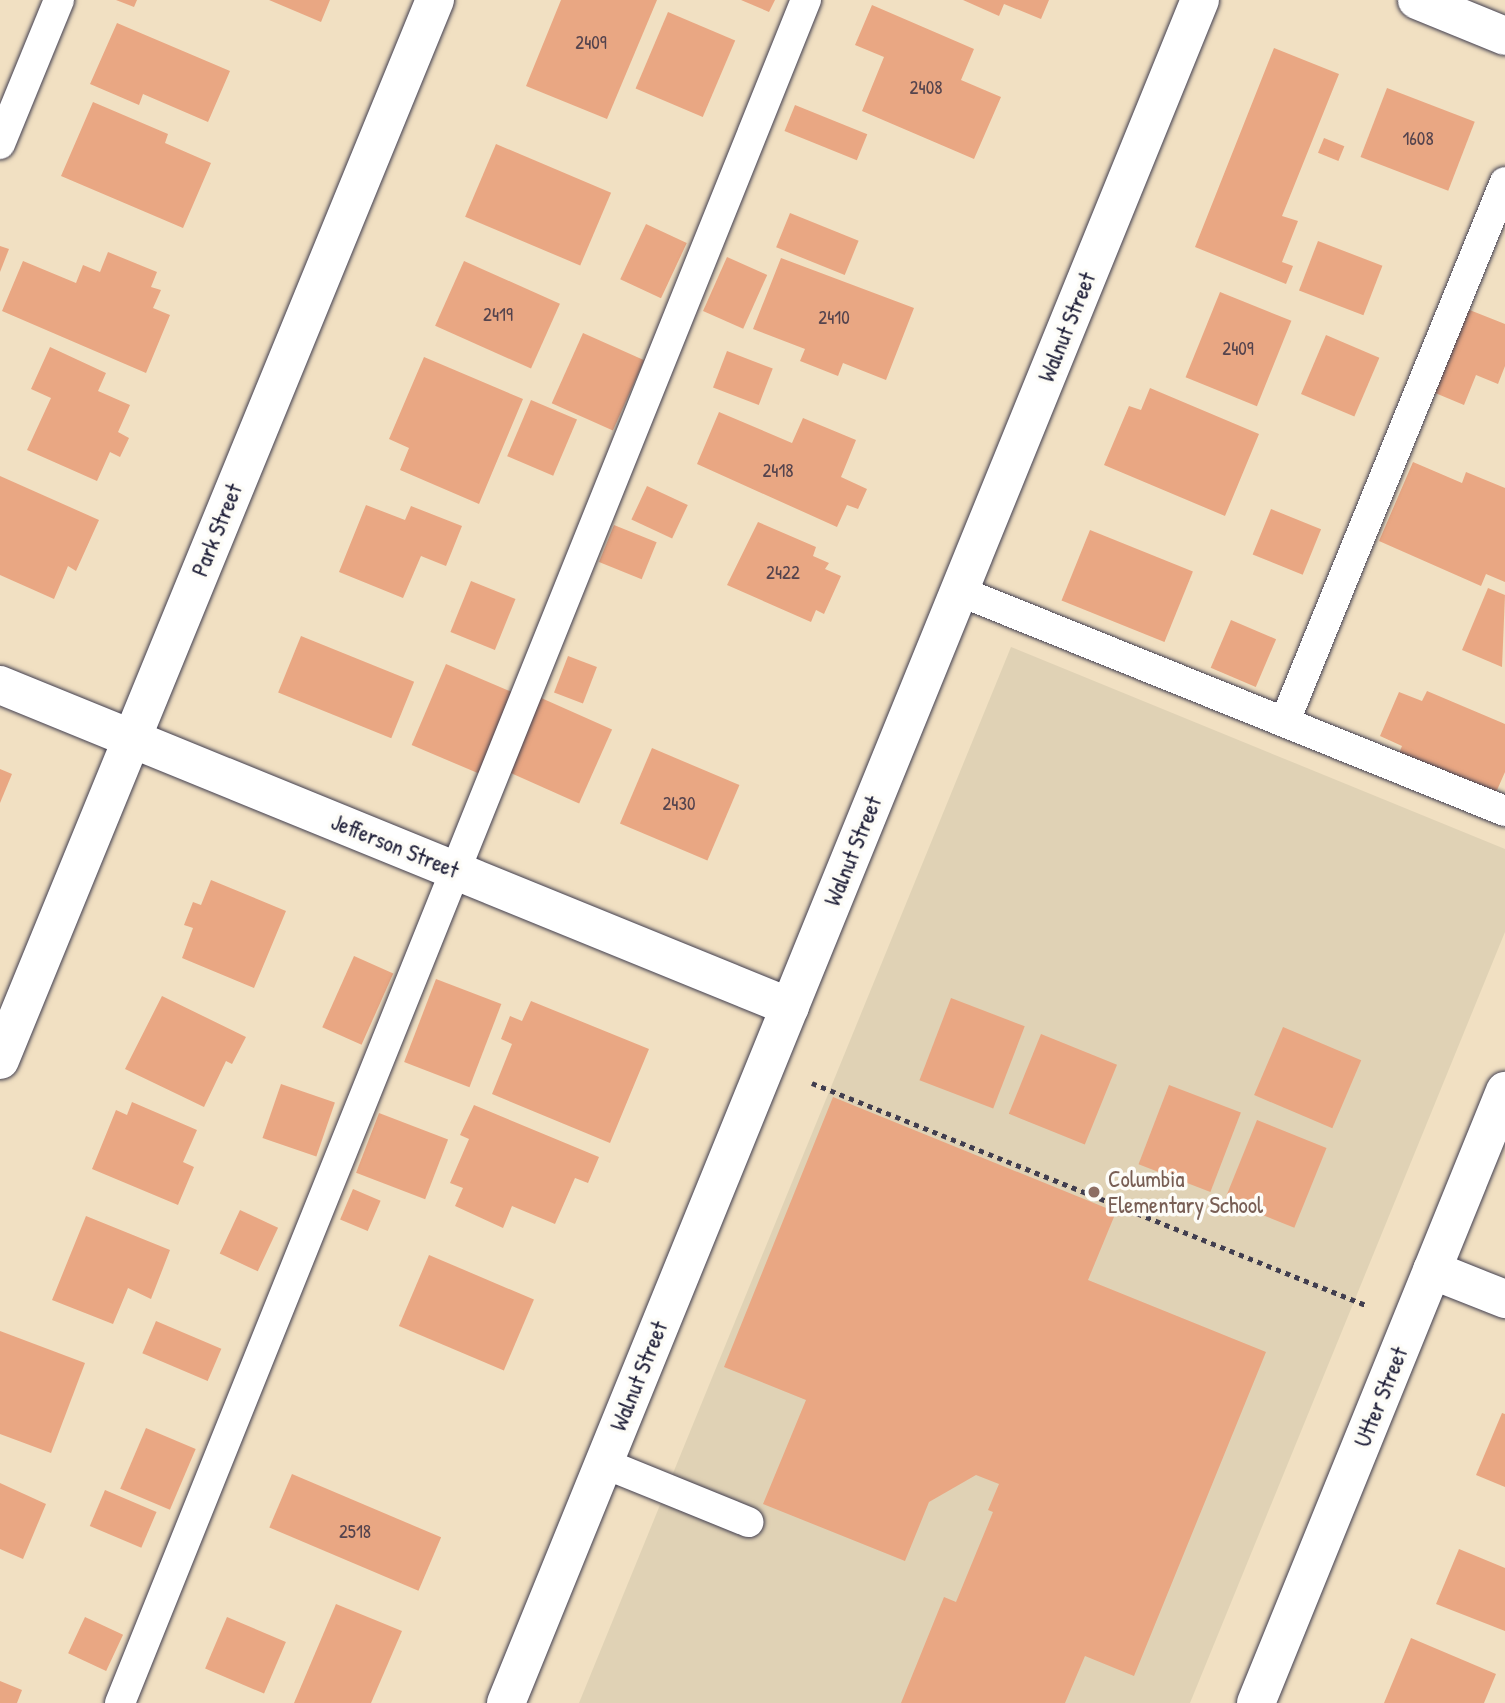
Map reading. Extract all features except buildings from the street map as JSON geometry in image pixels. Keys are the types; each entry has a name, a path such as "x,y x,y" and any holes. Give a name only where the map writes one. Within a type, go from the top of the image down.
{"street":[{"name":"Park Street","path":"0,1060 435,0"},
{"name":"Walnut Street","path":"506,1703 1200,0"},
{"path":"1417,0 1505,36"},
{"name":"Jefferson Street","path":"0,685 790,1007"},
{"name":"Utter Street","path":"1256,1703 1505,1091"},
{"path":"1432,1270 1505,1299"}],"lane":[{"path":"0,144 59,0"},
{"path":"120,1703 806,0"},
{"path":"1285,721 1505,182"},
{"path":"960,591 1505,811"},
{"path":"603,1463 748,1522"}],"path":[{"path":"809,1082 1376,1309"}],"shaded area":[{"name":"Columbia Elementary School","path":"1011,647 1505,849 1505,932 1190,1703 579,1703"}],"place":[{"name":"Columbia Elementary School","path":"1094,1192"}]}
